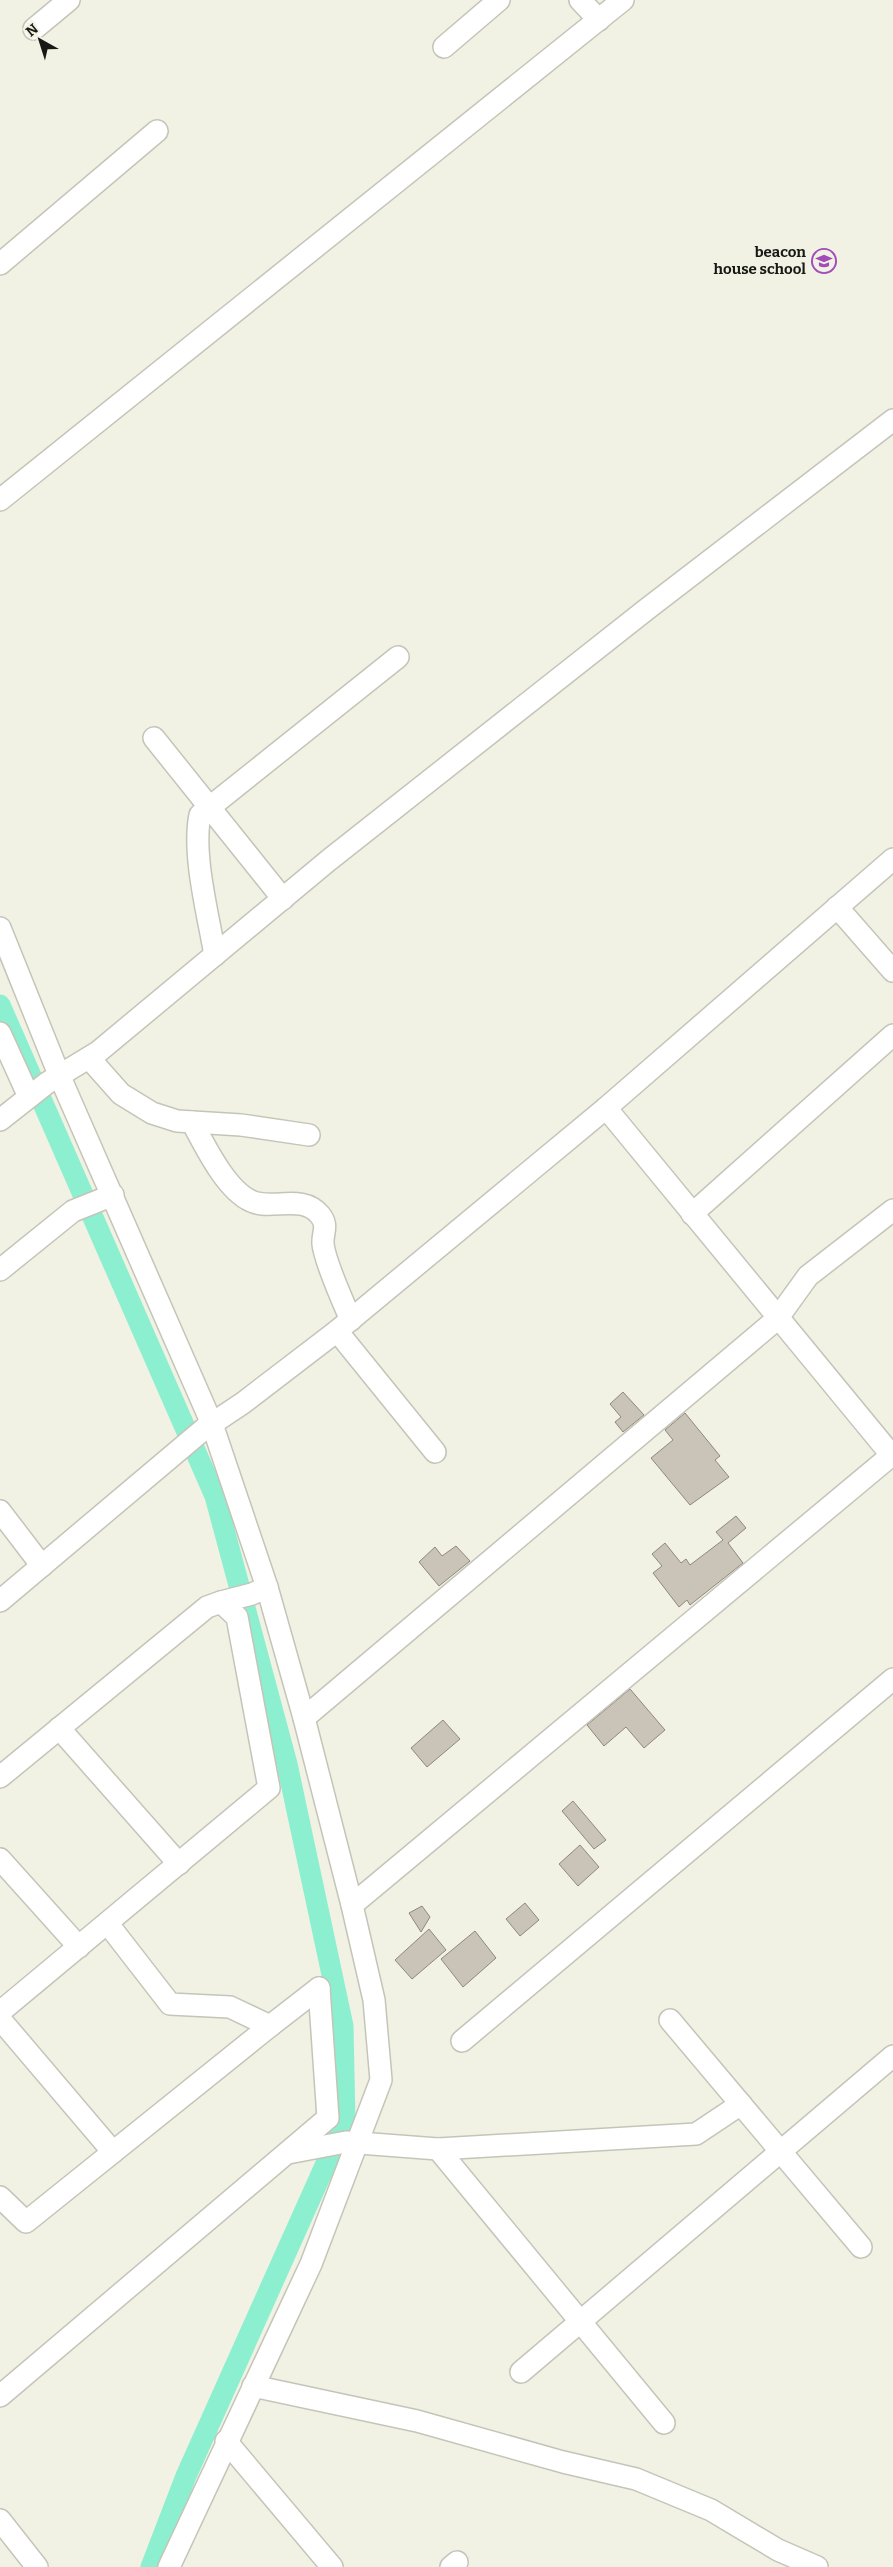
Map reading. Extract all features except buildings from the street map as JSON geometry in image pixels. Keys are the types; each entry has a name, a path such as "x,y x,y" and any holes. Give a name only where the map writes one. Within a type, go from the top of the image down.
{"street":[{"path":"34,29 69,0"},
{"path":"444,47 499,0"},
{"path":"580,0 599,20"},
{"path":"0,500 623,0"},
{"path":"0,264 157,131"},
{"path":"0,1120 29,1097 89,1058 283,899 616,634 893,420"},
{"path":"215,955 202,878 197,828 200,815 398,656"},
{"path":"154,738 283,899"},
{"path":"0,1601 208,1426 243,1403 344,1325 606,1108 893,859"},
{"path":"837,907 893,971"},
{"path":"0,928 54,1080 104,1199 208,1426 244,1596 304,1718 352,1905 374,2000 381,2080 351,2143 311,2264 226,2441 169,2567"},
{"path":"0,1033 29,1097"},
{"path":"692,1214 893,1035"},
{"path":"89,1058 121,1094 152,1113 176,1121 241,1125 309,1135"},
{"path":"352,1905 892,1455 777,1319 606,1108"},
{"path":"192,1122 222,1173 234,1188 252,1202 301,1203 319,1214 326,1226 323,1244 344,1325 435,1452"},
{"path":"0,1270 74,1211 104,1199"},
{"path":"304,1718 777,1319 808,1276 893,1210"},
{"path":"0,1511 42,1566"},
{"path":"0,1777 207,1607 244,1596"},
{"path":"0,2012 269,1788 237,1617 244,1596"},
{"path":"462,2041 893,1679"},
{"path":"59,1728 179,1864"},
{"path":"3,1868 79,1947"},
{"path":"108,1924 170,2004 230,2007 270,2026"},
{"path":"0,2197 26,2222 319,1988 328,2118 0,2396"},
{"path":"0,2019 112,2152"},
{"path":"670,2020 862,2247"},
{"path":"521,2372 893,2056"},
{"path":"286,2153 351,2143 438,2149 696,2134 741,2104"},
{"path":"438,2149 579,2323 664,2423"},
{"path":"253,2386 417,2421 563,2462 636,2480 711,2510 778,2550 817,2567"},
{"path":"226,2441 332,2567"},
{"path":"0,2520 37,2567"}],"waterway":[{"path":"0,1005 215,1496 287,1764 343,2026 345,2121 186,2476 151,2567"}],"place":[{"name":"beacon house school","path":"824,261"}]}
